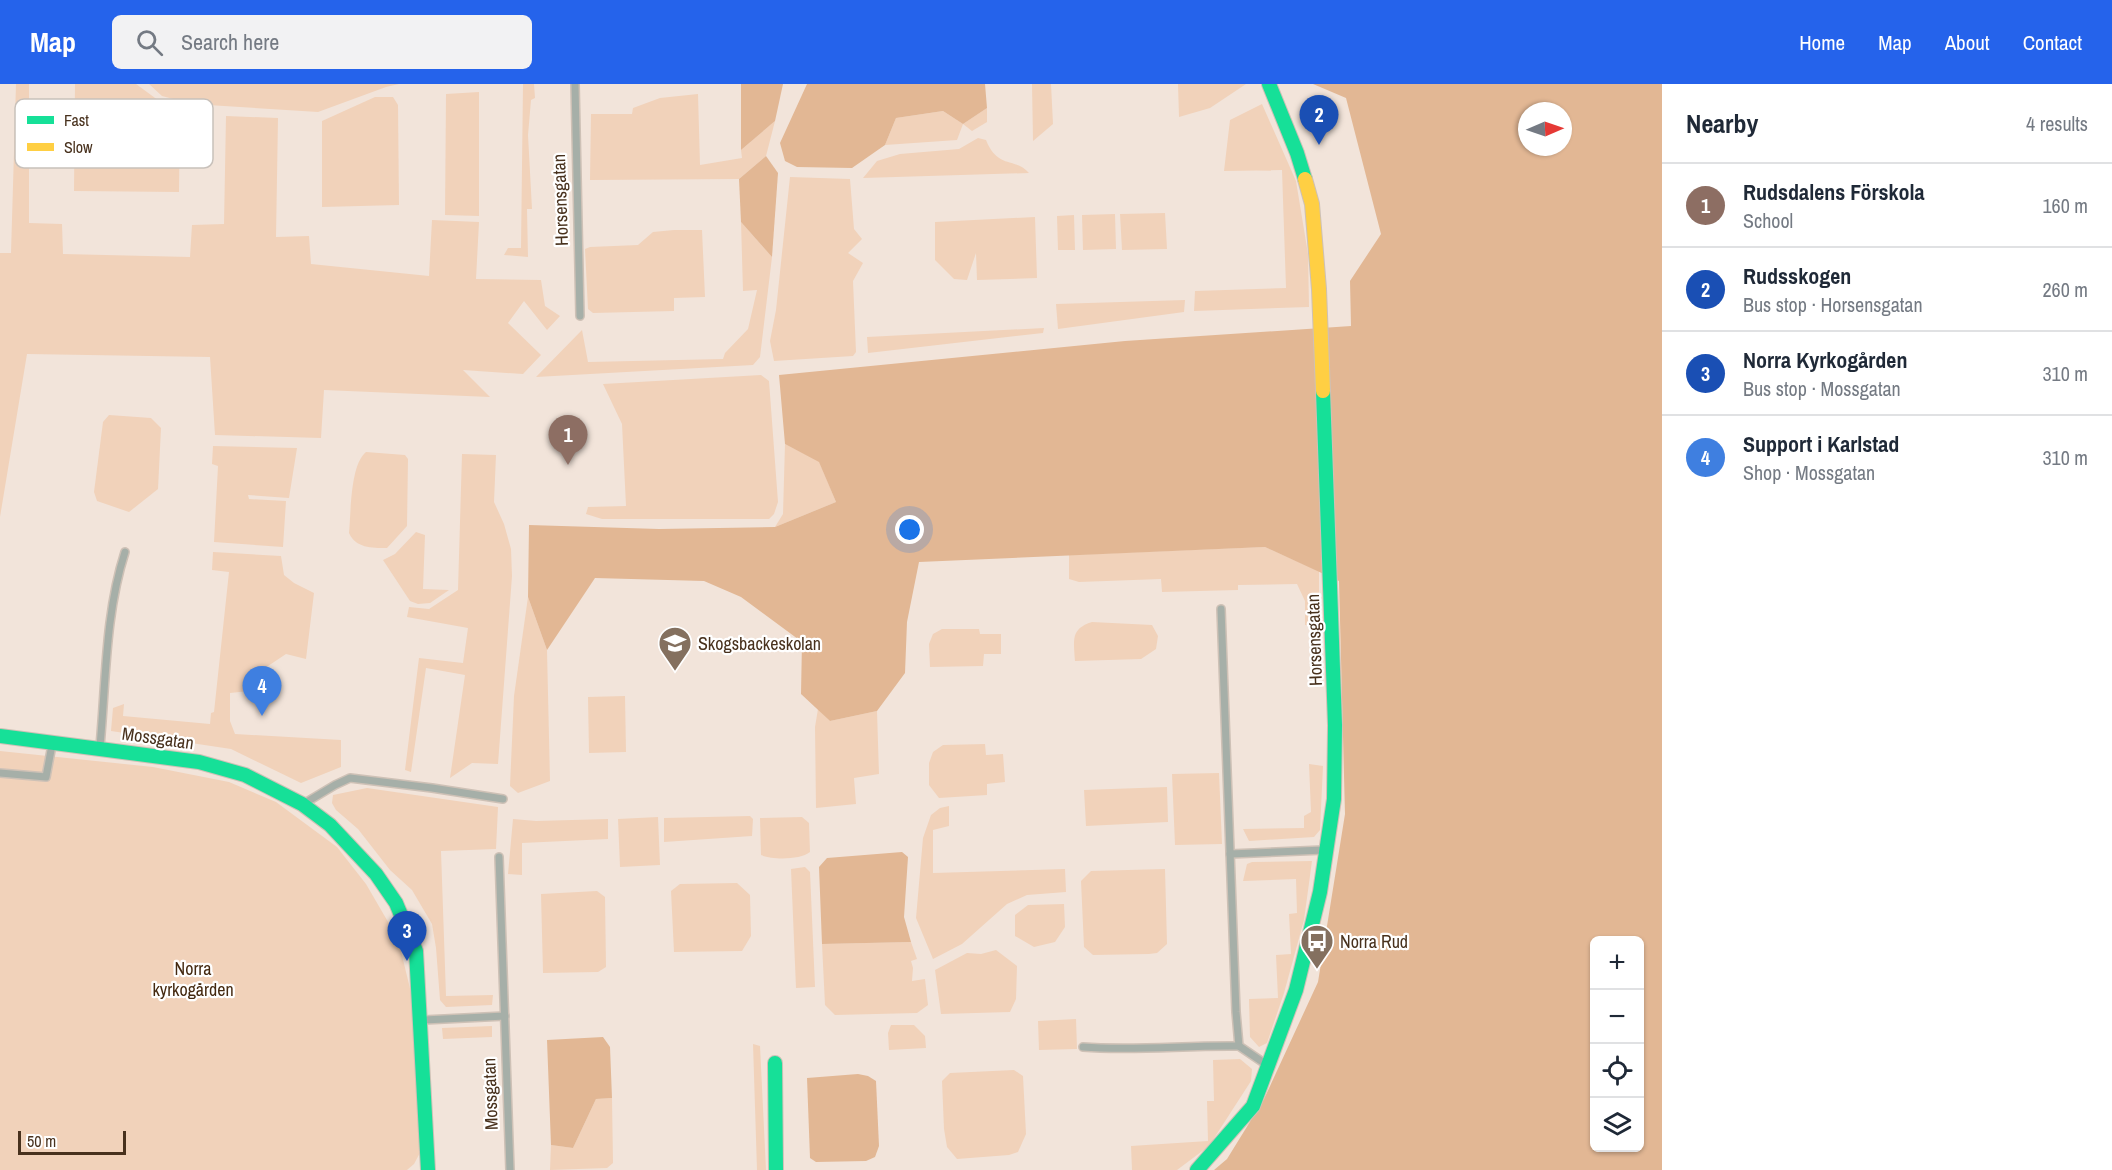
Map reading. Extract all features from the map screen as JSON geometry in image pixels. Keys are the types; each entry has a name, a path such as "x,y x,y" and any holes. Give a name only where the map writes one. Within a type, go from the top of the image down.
{"street":[{"name":"Horsensgatan","path":"1197,1170 1253,1106 1269,1066 1296,990 1320,892 1334,799 1335,725 1319,289 1312,204 1297,153 1270,84"},
{"name":"Mossgatan","path":"0,736 100,748 208,765 245,775 303,804 330,825 376,874 396,903 416,951 428,1170"},
{"path":"775,1064 776,1170"}],"lane":[{"name":"Horsensgatan","path":"575,84 580,316"},
{"path":"100,748 111,616 116,580 125,552"},
{"path":"1221,609 1239,1046"},
{"path":"0,773 46,777 52,743"},
{"path":"303,804 350,778 503,799"},
{"path":"1230,854 1327,850"},
{"name":"Mossgatan","path":"499,857 510,1170"},
{"path":"421,1020 505,1016"},
{"path":"1083,1047 1110,1049 1190,1045 1239,1046 1269,1066"}],"green space":[{"path":"16,84 29,84 29,99 16,99"},
{"path":"75,84 136,84 156,99 75,99"},
{"path":"149,84 399,84 318,112 213,105 213,99 173,99 162,96"},
{"path":"523,84 534,84 535,98 531,100 528,135 532,209 527,209 528,257 504,255 508,248 521,248"},
{"path":"1032,84 1051,84 1053,124 1033,141"},
{"path":"1178,84 1246,84 1210,108 1179,117"},
{"path":"479,92 479,216 445,215 446,94"},
{"path":"698,94 700,165 742,158 741,150 775,121 766,156 739,179 590,180 591,114 632,114 633,108 660,98"},
{"path":"375,97 393,97 398,105 399,205 322,207 322,121"},
{"path":"1262,104 1296,181 1308,254 1309,307 1194,311 1195,291 1286,288 1282,170 1224,171 1230,120"},
{"path":"987,108 987,122 972,131 963,124"},
{"path":"943,111 963,124 957,140 885,145 896,118"},
{"path":"226,116 278,118 276,237 309,236 311,264 429,276 432,220 479,222 476,279 541,280 545,306 560,316 547,330 524,301 508,323 541,355 523,374 463,370 490,397 324,390 321,438 215,435 210,357 27,354 0,517 0,253 11,253 15,118 15,168 29,168 29,223 62,224 63,254 190,257 192,225 224,224"},
{"path":"978,138 986,140 996,156 1024,168 1029,173 863,178 877,161 900,154 959,149"},
{"path":"74,168 179,168 179,192 74,191"},
{"path":"790,177 850,179 854,229 862,239 848,253 863,263 853,281 856,352 853,356 774,361 770,341 776,310"},
{"path":"1165,213 1167,249 1122,250 1120,214"},
{"path":"1115,214 1116,249 1083,250 1082,215"},
{"path":"1074,215 1075,250 1058,250 1057,216"},
{"path":"1035,217 1037,278 977,280 976,253 967,280 954,279 935,260 935,222"},
{"path":"741,222 772,257 760,357 753,365 536,377 582,330 588,362 723,359 725,353 748,329 757,290 743,291"},
{"path":"702,230 705,297 674,298 674,311 593,313 588,309 585,249 638,245 653,232"},
{"path":"1185,300 1184,312 1058,329 1056,304"},
{"path":"1044,328 1043,333 868,353 867,337"},
{"path":"761,375 769,381 778,502 774,514 769,519 602,519 586,514 588,507 626,506 622,424 603,384"},
{"path":"109,415 151,418 161,428 158,489 129,512 97,501 94,492 103,422"},
{"path":"785,444 819,461 836,502 775,527 783,514"},
{"path":"213,446 297,448 289,498 248,495 249,499 286,501 283,547 214,542 218,466 212,464"},
{"path":"366,452 405,455 408,459 407,526 387,548 360,544 349,533 354,478 361,458"},
{"path":"462,454 496,455 494,502 504,524 511,549 512,576 498,764 472,763 450,778 465,675 426,668 411,772 405,770 419,658 463,663 468,628 407,617 409,607 429,609 458,590"},
{"path":"416,532 425,535 423,589 449,590 430,603 418,604 410,601 383,560 395,554"},
{"path":"1265,547 1319,571 1319,626 1305,625 1305,601 1297,584 1238,585 1238,590 1162,592 1161,579 1079,582 1069,579 1069,555"},
{"path":"213,552 281,556 284,575 314,593 306,659 286,654 262,670 258,690 230,693 230,721 235,734 341,740 341,767 301,783 231,749 111,731 113,708 124,704 123,716 210,724 211,713 214,712 229,572 212,570"},
{"path":"528,597 547,650 550,781 518,793 510,786 514,696"},
{"path":"1092,622 1152,625 1158,636 1156,649 1141,659 1075,661 1075,636 1080,628"},
{"path":"942,629 979,629 980,634 1001,634 1001,654 984,654 983,666 930,667 929,644 933,634"},
{"path":"625,696 626,752 589,753 588,697"},
{"path":"818,709 830,721 877,711 879,774 854,778 856,804 816,808 815,727"},
{"path":"985,744 986,755 1003,754 1005,782 987,784 987,795 939,798 929,785 929,763 933,752 943,745"},
{"name":"Norra kyrkogården","path":"0,751 153,767 229,782 276,802 337,847 366,884 398,939 415,1009 422,1149 414,1164 407,1170 0,1170"},
{"path":"1309,764 1323,766 1320,830 1314,837 1249,841 1243,829 1304,828 1304,816 1311,812"},
{"path":"1219,773 1222,844 1175,845 1172,774"},
{"path":"1167,787 1168,822 1086,826 1084,790"},
{"path":"367,788 498,807 496,849 441,851 446,996 493,995 492,1005 446,1007 440,1000 432,924 412,890 390,870 358,829 336,810 332,803 333,795"},
{"path":"949,806 949,826 933,830 933,873 1065,869 1066,892 1027,895 1007,904 962,944 933,959 916,918 923,838 931,815 940,808"},
{"path":"750,816 753,819 752,836 664,842 664,818"},
{"path":"658,817 660,865 620,867 618,819"},
{"path":"802,817 809,823 810,852 800,857 786,858 761,855 760,818"},
{"path":"513,819 536,821 608,819 608,839 522,843 522,875 508,874"},
{"path":"1312,861 1304,920 1284,993 1267,1043 1259,1047 1250,1037 1249,999 1278,998 1276,955 1291,954 1289,914 1297,913 1296,879 1243,881 1247,864"},
{"path":"805,867 810,872 815,987 796,988 791,869"},
{"path":"1165,869 1167,944 1157,953 1149,954 1093,955 1084,947 1081,881 1091,871"},
{"path":"737,883 750,895 751,936 742,951 674,952 671,891 680,884"},
{"path":"597,891 605,897 606,967 598,972 543,973 541,894"},
{"path":"1064,904 1065,927 1055,942 1034,947 1015,936 1015,915 1028,905"},
{"path":"911,942 917,959 911,961 912,981 925,979 928,1005 917,1013 835,1015 825,1005 822,944"},
{"path":"996,950 1017,966 1016,999 1010,1012 941,1014 935,970 967,953 981,954"},
{"path":"1076,1019 1077,1049 1039,1050 1038,1021"},
{"path":"891,1025 914,1025 925,1036 926,1048 889,1050 888,1033"},
{"path":"492,1026 492,1037 443,1039 442,1028"},
{"path":"753,1044 760,1046 766,1170 757,1170"},
{"path":"1240,1059 1252,1069 1251,1081 1209,1146 1177,1170 1132,1170 1131,1146 1208,1141 1207,1101 1214,1101 1213,1060"},
{"path":"1014,1070 1023,1076 1026,1134 1018,1152 1009,1155 957,1159 947,1147 942,1081 950,1073"},
{"path":"612,1098 613,1163 607,1168 550,1170 551,1145 573,1148 596,1099"}],"shaded area":[{"path":"741,84 783,84 775,121 741,150"},
{"path":"807,84 985,84 987,108 963,124 943,111 896,118 885,145 852,168 797,167 785,161 780,143"},
{"path":"1313,84 1662,84 1662,1170 1214,1170 1227,1159 1264,1099 1318,982 1345,814 1339,581 1265,547 919,562 907,622 905,673 877,711 830,721 801,694 802,642 741,597 704,581 595,578 547,650 528,597 529,525 659,529 775,527 836,502 819,462 785,444 779,375 1125,341 1351,326 1350,281 1381,234 1346,98"},
{"path":"766,156 778,173 772,257 741,222 739,179"},
{"path":"902,852 908,857 904,917 911,942 822,944 819,867 827,858"},
{"path":"603,1037 610,1047 612,1098 596,1099 573,1148 551,1145 547,1040"},
{"path":"858,1074 876,1081 879,1146 875,1157 866,1161 816,1162 810,1158 807,1078"}],"traffic: fast":[{"path":"1269,84 1305,179"},
{"path":"1197,1170 1253,1106 1296,990 1320,892 1334,799 1335,725 1323,391"},
{"path":"0,736 199,762 245,775 302,804 330,825 376,874 396,903 416,951 428,1170"},
{"path":"775,1063 776,1170"}],"traffic: slow":[{"path":"1305,179 1312,204 1319,289 1323,391"}],"place":[{"name":"Rudsskogen","path":"1319,145"},
{"name":"Rudsdalens Förskola","path":"568,465"},
{"name":"Skogsbackeskolan","path":"675,672"},
{"name":"Support i Karlstad","path":"262,716"},
{"name":"Norra Kyrkogården","path":"407,961"},
{"name":"Norra Rud","path":"1317,970"}]}
